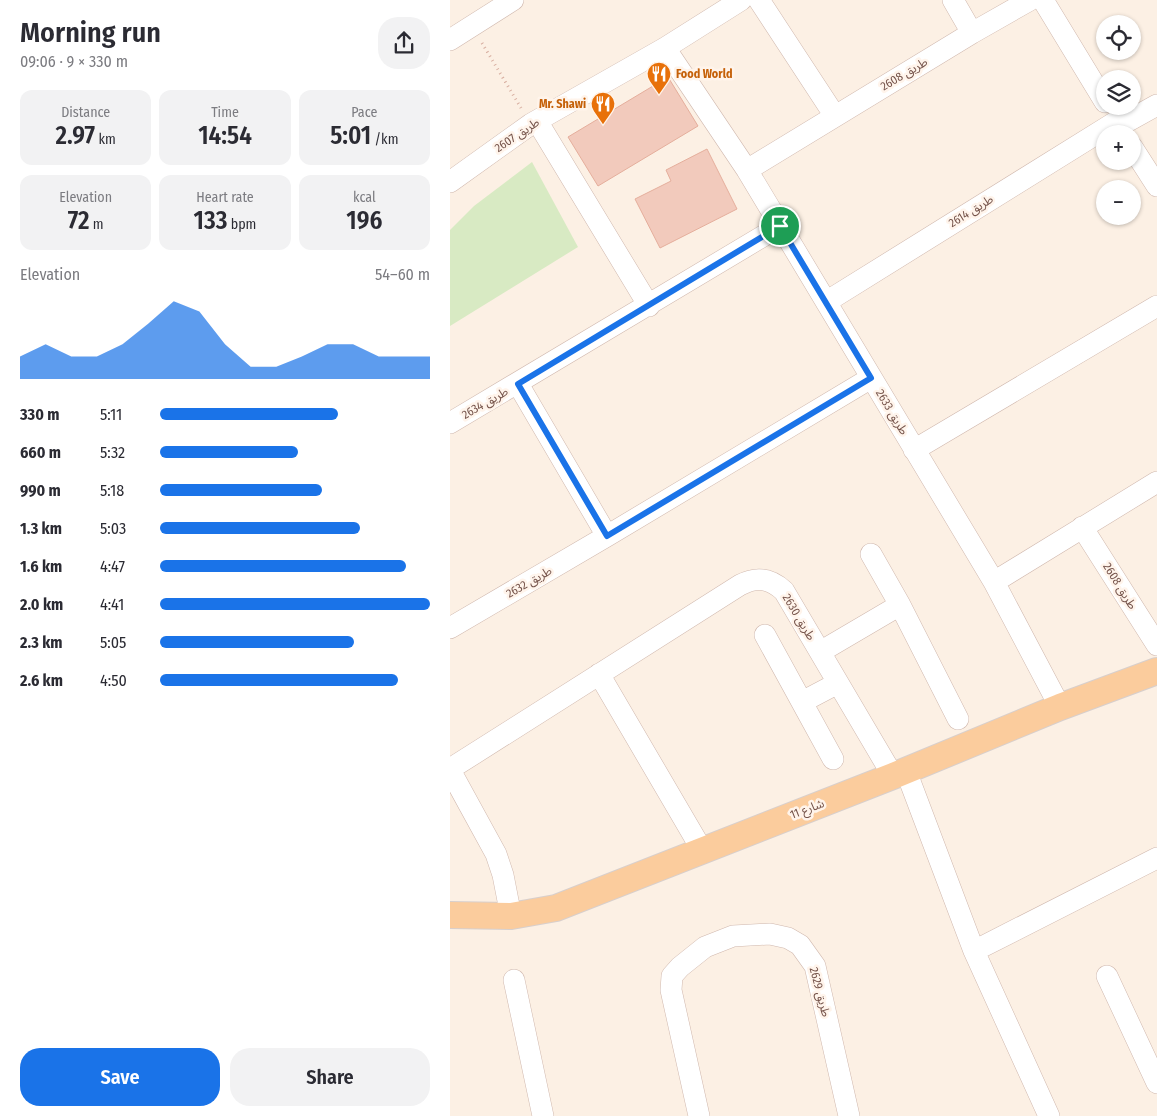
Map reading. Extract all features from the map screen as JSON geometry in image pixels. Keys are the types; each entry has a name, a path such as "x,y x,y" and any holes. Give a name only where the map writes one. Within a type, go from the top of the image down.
{"main road":[{"name":"شارع 11","path":"450,915 511,916 556,908 900,773 1060,707 1157,671"}],"street":[{"path":"450,40 472,24 513,0"},
{"path":"744,0 835,116"},
{"name":"طريق 2607","path":"450,182 534,123 744,0"},
{"path":"952,0 972,32"},
{"name":"طريق 2608","path":"747,170 972,32 1030,0"},
{"path":"1043,0 1096,87"},
{"name":"طريق 2633","path":"665,48 747,170 994,582 1060,707"},
{"name":"طريق 2614","path":"826,302 1117,122 1157,105"},
{"path":"534,123 649,306"},
{"path":"1141,161 1157,186"},
{"name":"طريق 2634","path":"450,424 780,226"},
{"path":"914,450 1157,306"},
{"name":"طريق 2632","path":"450,628 871,378"},
{"path":"518,384 607,536"},
{"path":"994,582 1157,482"},
{"name":"طريق 2608","path":"1082,527 1157,645"},
{"path":"871,554 900,605 958,719"},
{"name":"طريق 2630","path":"511,916 503,874 496,854 450,770 740,585 755,579 771,581 784,591 838,683 900,773 974,951 1049,1116"},
{"path":"820,652 900,605"},
{"path":"765,635 833,759"},
{"path":"599,674 702,850"},
{"path":"802,702 838,683"},
{"path":"974,951 1157,858"},
{"name":"طريق 2629","path":"698,1116 671,990 672,976 705,947 733,936 770,934 788,938 800,945 815,966 849,1116"},
{"path":"1107,976 1151,1055 1157,1083"},
{"path":"514,980 543,1116"}],"path":[{"path":"472,24 489,56 534,123"}],"green space":[{"path":"532,162 578,247 450,326 450,230 474,206"}],"building":[{"path":"668,77 698,126 598,186 568,137"},
{"path":"707,149 737,209 660,248 635,199 671,181 666,170"}],"place":[{"name":"Food World","path":"659,95"},
{"name":"Mr. Shawi","path":"603,125"}],"route":[{"path":"780,226 871,378 607,536 518,384 780,226"}]}
